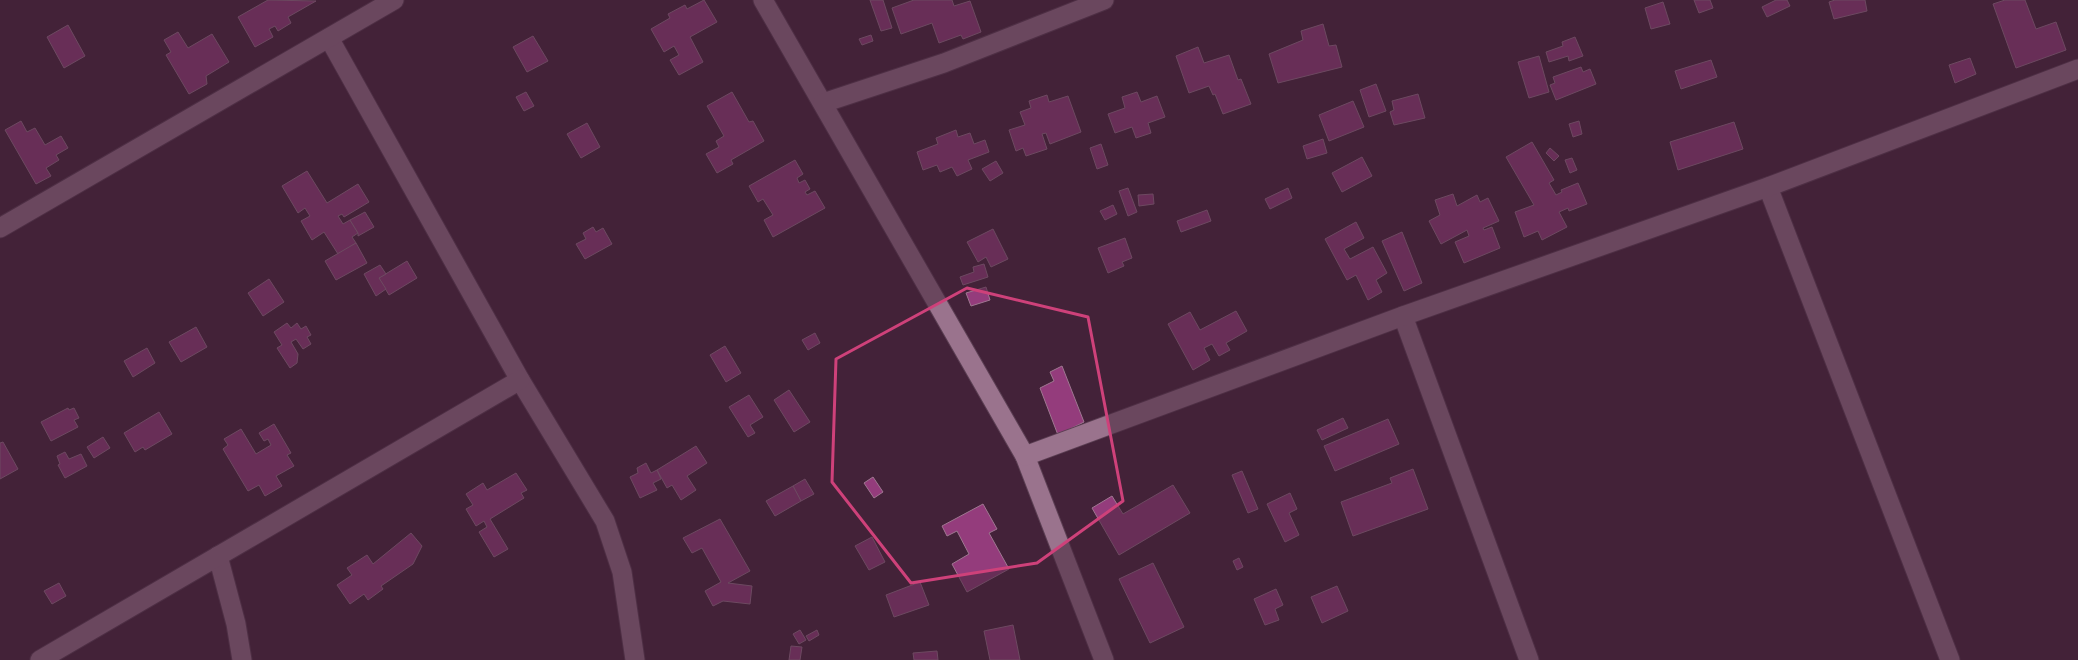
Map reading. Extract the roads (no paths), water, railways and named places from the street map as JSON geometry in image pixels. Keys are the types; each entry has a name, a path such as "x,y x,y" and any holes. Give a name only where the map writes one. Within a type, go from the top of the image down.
{"street":[{"path":"0,228 394,0"},
{"path":"763,0 1025,456 1104,660"},
{"path":"823,103 944,63 1104,0"},
{"path":"330,38 520,380 605,521 622,572 635,660"},
{"path":"1025,456 1403,316 1768,187 2078,69"},
{"path":"1768,187 1950,660"},
{"path":"1403,316 1529,660"},
{"path":"40,660 520,380"},
{"path":"218,556 229,593 242,660"}]}
